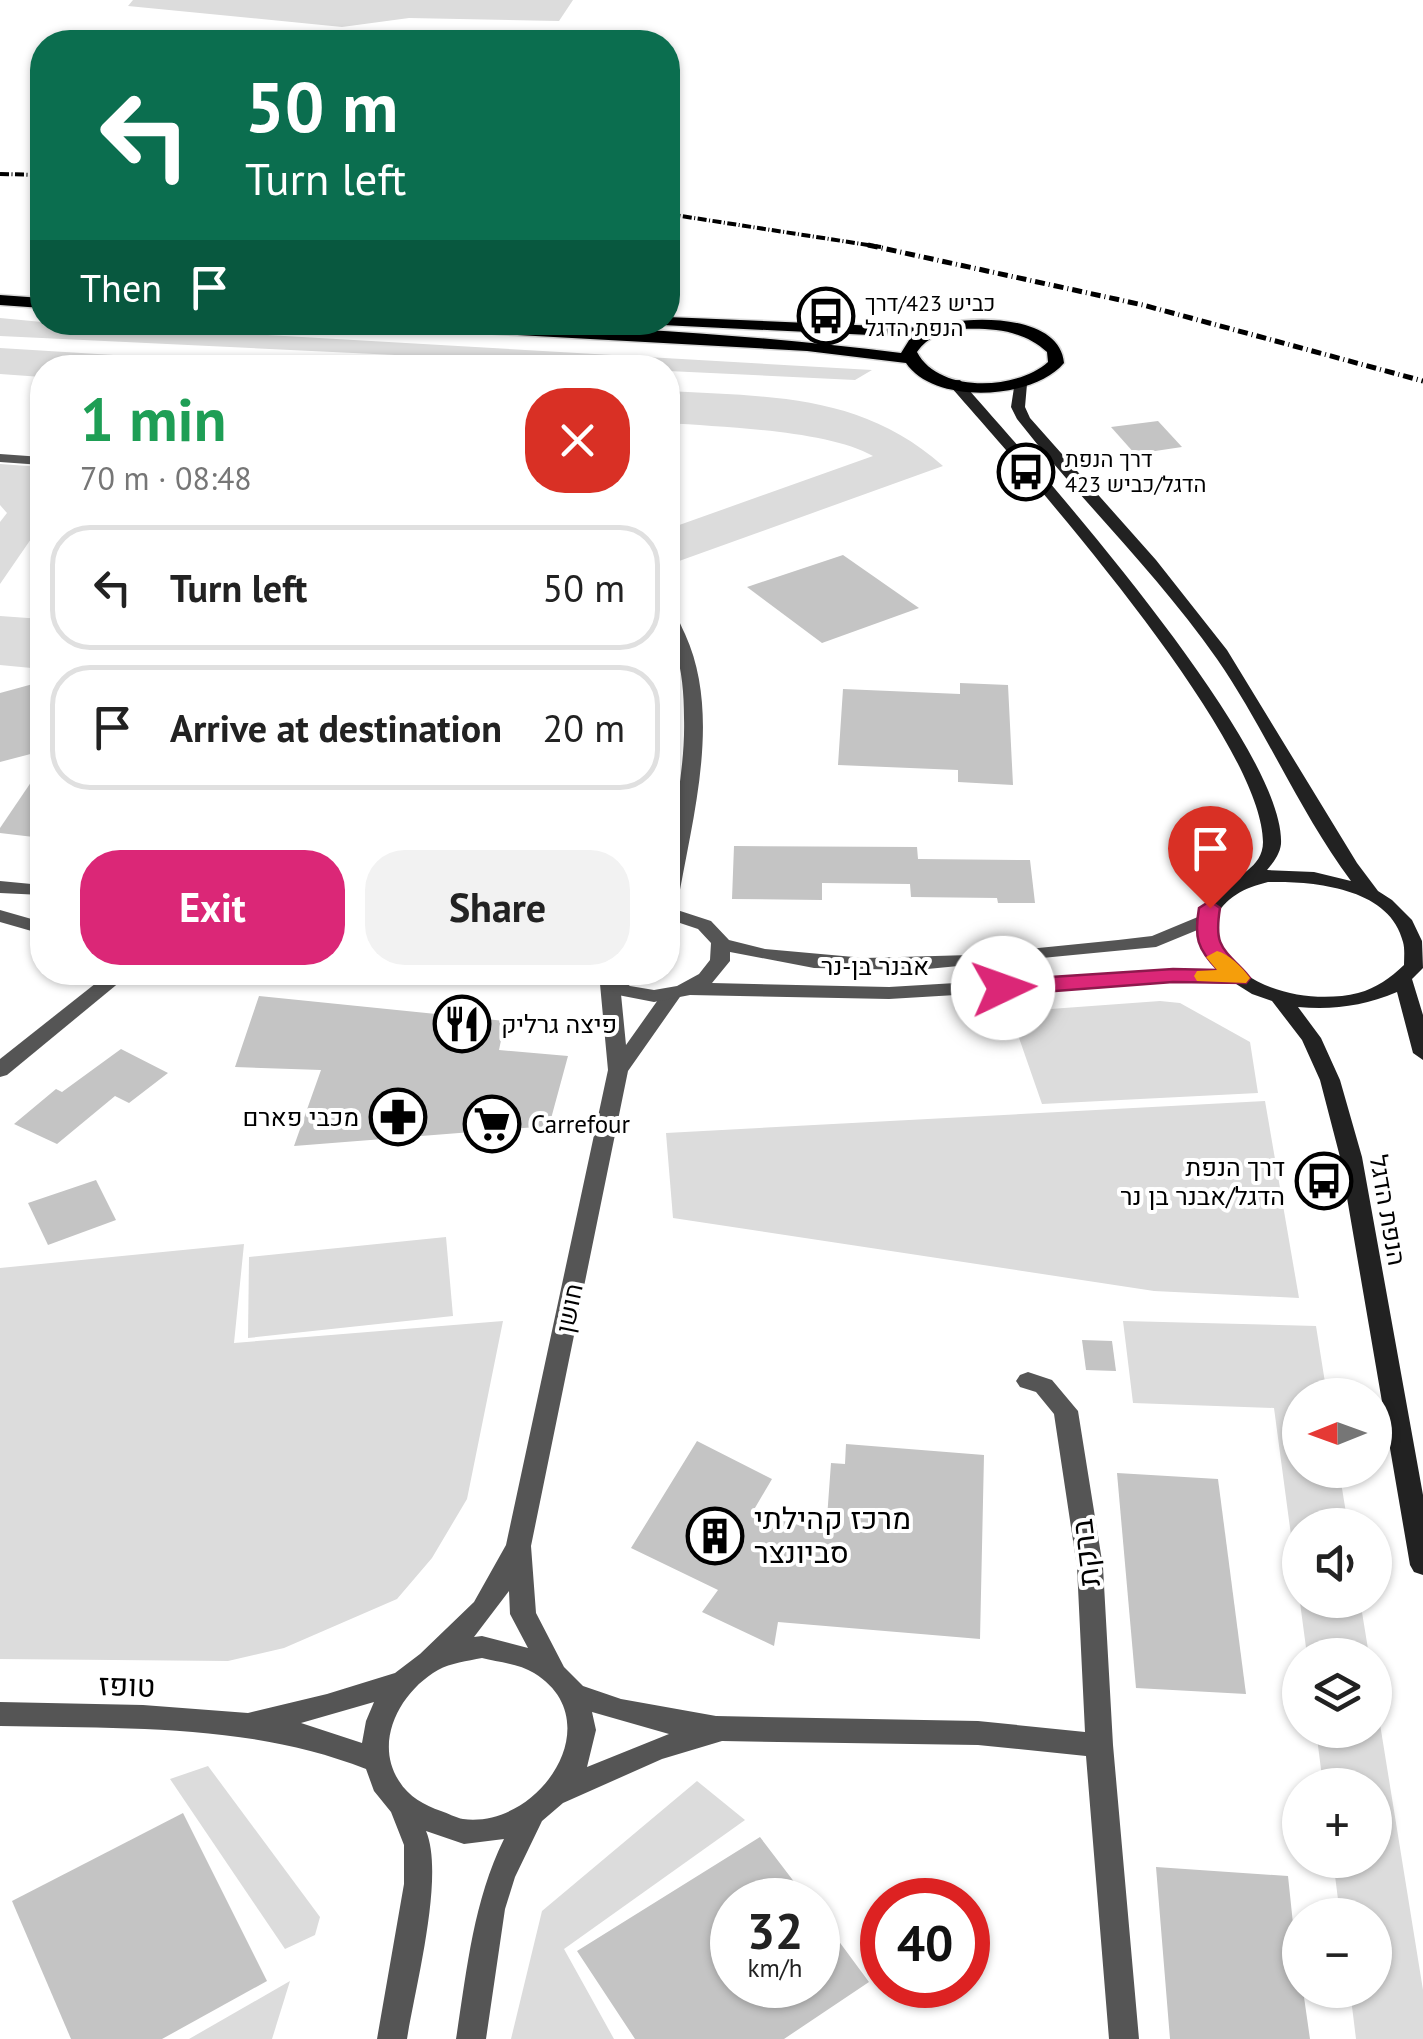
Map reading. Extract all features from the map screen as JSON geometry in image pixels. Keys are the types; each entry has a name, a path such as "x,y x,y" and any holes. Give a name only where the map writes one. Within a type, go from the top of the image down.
{"main road":[{"path":"0,285 30,286"},
{"path":"0,300 30,301"},
{"path":"609,335 807,346 911,358 926,373 955,384 1020,384 1044,375 1056,363 1055,351 1043,339 1008,326 977,324 926,334 680,323"},
{"path":"911,358 911,345 926,334"},
{"path":"955,384 1138,600 1199,686 1268,813 1273,840 1266,861 1248,880 1218,896 1205,920 1210,950 1238,978 1280,997 1342,1004 1378,996 1404,981 1414,967 1414,936 1397,913 1370,894 1328,837 1284,754 1220,652 1024,418 1018,407 1020,384"},
{"path":"1248,880 1309,876 1370,894"},
{"path":"1404,981 1423,1053"},
{"name":"הנפת הדגל","path":"1280,997 1311,1038 1330,1080 1351,1157 1423,1565"}],"street":[{"path":"0,458 30,460"},
{"path":"680,635 693,702 680,810"},
{"path":"0,887 30,889"},
{"path":"680,915 701,923 721,944"},
{"path":"0,916 30,925"},
{"name":"אבנר בן-נר","path":"721,944 797,963 883,963 1156,941 1205,920"},
{"name":"חושן","path":"618,1070 681,992 717,970 721,944"},
{"name":"אבנר בן-נר","path":"619,985 639,994 889,993 1173,976 1238,978"},
{"path":"0,1070 106,985"},
{"name":"חושן","path":"430,1661 472,1627 499,1588 519,1545 618,1070 604,985"},
{"name":"ברקת","path":"1028,1381 1044,1386 1066,1411 1090,1567 1099,1745 1124,2039"},
{"name":"חושן","path":"519,1545 522,1614 555,1672"},
{"path":"392,2039 418,1884 418,1844 403,1808 384,1786 376,1760 379,1719 402,1682 430,1661 482,1647 521,1654 555,1672 574,1694 582,1718 582,1744 575,1769 560,1792"},
{"name":"טופז","path":"252,1723 327,1706 402,1682"},
{"path":"574,1694 616,1713 719,1732 964,1732 1099,1745"},
{"name":"טופז","path":"0,1714 252,1723 334,1741 376,1760"},
{"path":"403,1808 450,1830 478,1831 505,1826 530,1816 560,1792 626,1760 719,1732"},
{"path":"471,2039 490,1909 501,1875 530,1816"}],"shaded area":[{"path":"133,0 573,0 559,21 409,18 342,27 128,6"},
{"path":"0,318 30,321 30,335 267,335 613,355 397,355 0,336"},
{"path":"0,348 113,355 30,355 30,376 0,374"},
{"path":"680,359 872,370 855,380 680,372"},
{"path":"680,392 778,398 847,412 912,442 943,466 680,561 680,525 873,456 829,440 680,424"},
{"path":"0,464 30,466 30,540 0,584 0,522 7,513 0,505"},
{"path":"0,616 30,618 30,668 0,665"},
{"path":"1160,1001 1180,1003 1250,1042 1258,1093 1042,1104 1010,1012"},
{"path":"1265,1101 1299,1298 1154,1291 673,1218 666,1133"},
{"path":"446,1237 453,1316 248,1338 249,1257"},
{"path":"244,1244 234,1343 503,1321 467,1499 432,1558 397,1599 284,1648 228,1661 0,1659 0,1268"},
{"path":"1123,1321 1316,1326 1324,1378 1282,1378 1282,1468 1274,1408 1133,1403"},
{"path":"1285,1488 1342,1488 1345,1508 1287,1508"},
{"path":"1302,1618 1363,1618 1366,1638 1305,1638"},
{"path":"1318,1748 1384,1748 1387,1768 1321,1768"},
{"path":"208,1766 320,1917 315,1935 285,1949 170,1779"},
{"path":"697,1781 745,1820 564,1949 614,2039 511,2039 542,1911"},
{"path":"1392,1798 1423,1990 1423,2039 1356,2039 1352,2008 1392,2008 1392,1898 1338,1898 1335,1878 1392,1878"},
{"path":"290,1981 272,2039 189,2039"}],"building":[{"path":"1158,421 1182,447 1135,454 1111,427"},
{"path":"843,555 919,608 822,643 747,587"},
{"path":"960,683 1008,685 1013,785 958,782 958,770 838,765 843,689 960,694"},
{"path":"30,685 30,754 0,762 0,693"},
{"path":"30,784 30,837 0,833"},
{"path":"734,846 917,847 918,859 1030,860 1035,903 998,903 997,898 911,897 910,884 822,883 822,900 732,899"},
{"path":"259,996 505,1021 499,1050 568,1056 549,1126 294,1146 321,1070 235,1067"},
{"path":"121,1049 168,1073 129,1103 115,1096 57,1144 14,1124 56,1089 62,1092"},
{"path":"96,1180 116,1220 48,1245 28,1203"},
{"path":"1082,1340 1112,1341 1116,1371 1086,1370"},
{"path":"697,1441 772,1479 752,1513 826,1532 831,1463 845,1464 846,1444 984,1455 980,1639 778,1622 774,1646 702,1612 718,1590 631,1548"},
{"path":"1117,1473 1218,1479 1246,1694 1136,1688"},
{"path":"183,1813 267,1981 162,2039 71,2039 12,1901"},
{"path":"760,1837 791,1878 710,1878 710,2008 830,2008 784,2039 635,2039 577,1951"},
{"path":"1156,1867 1288,1878 1290,1898 1282,1898 1282,2008 1306,2008 1310,2039 1170,2039"},
{"path":"840,1943 860,1970 860,1988 840,2001"}],"railway":[{"path":"0,174 30,175"},
{"path":"680,216 881,247"},
{"path":"868,245 1143,305 1423,381"}],"slow traffic":[{"path":"1205,976 1238,978 1217,957"}],"place":[{"name":"כביש 423/דרך הנפת הדגל","path":"826,316"},
{"name":"דרך הנפת הדגל/כביש 423","path":"1026,472"},
{"name":"פיצה גרליק","path":"462,1024"},
{"name":"מכבי פארם","path":"398,1117"},
{"name":"Carrefour","path":"492,1124"},
{"name":"דרך הנפת הדגל/אבנר בן נר","path":"1324,1181"},
{"name":"מרכז קהילתי סביונצר","path":"715,1536"}],"route":[{"path":"1003,988 1173,976 1238,978 1210,950 1205,935 1210,908"}]}
